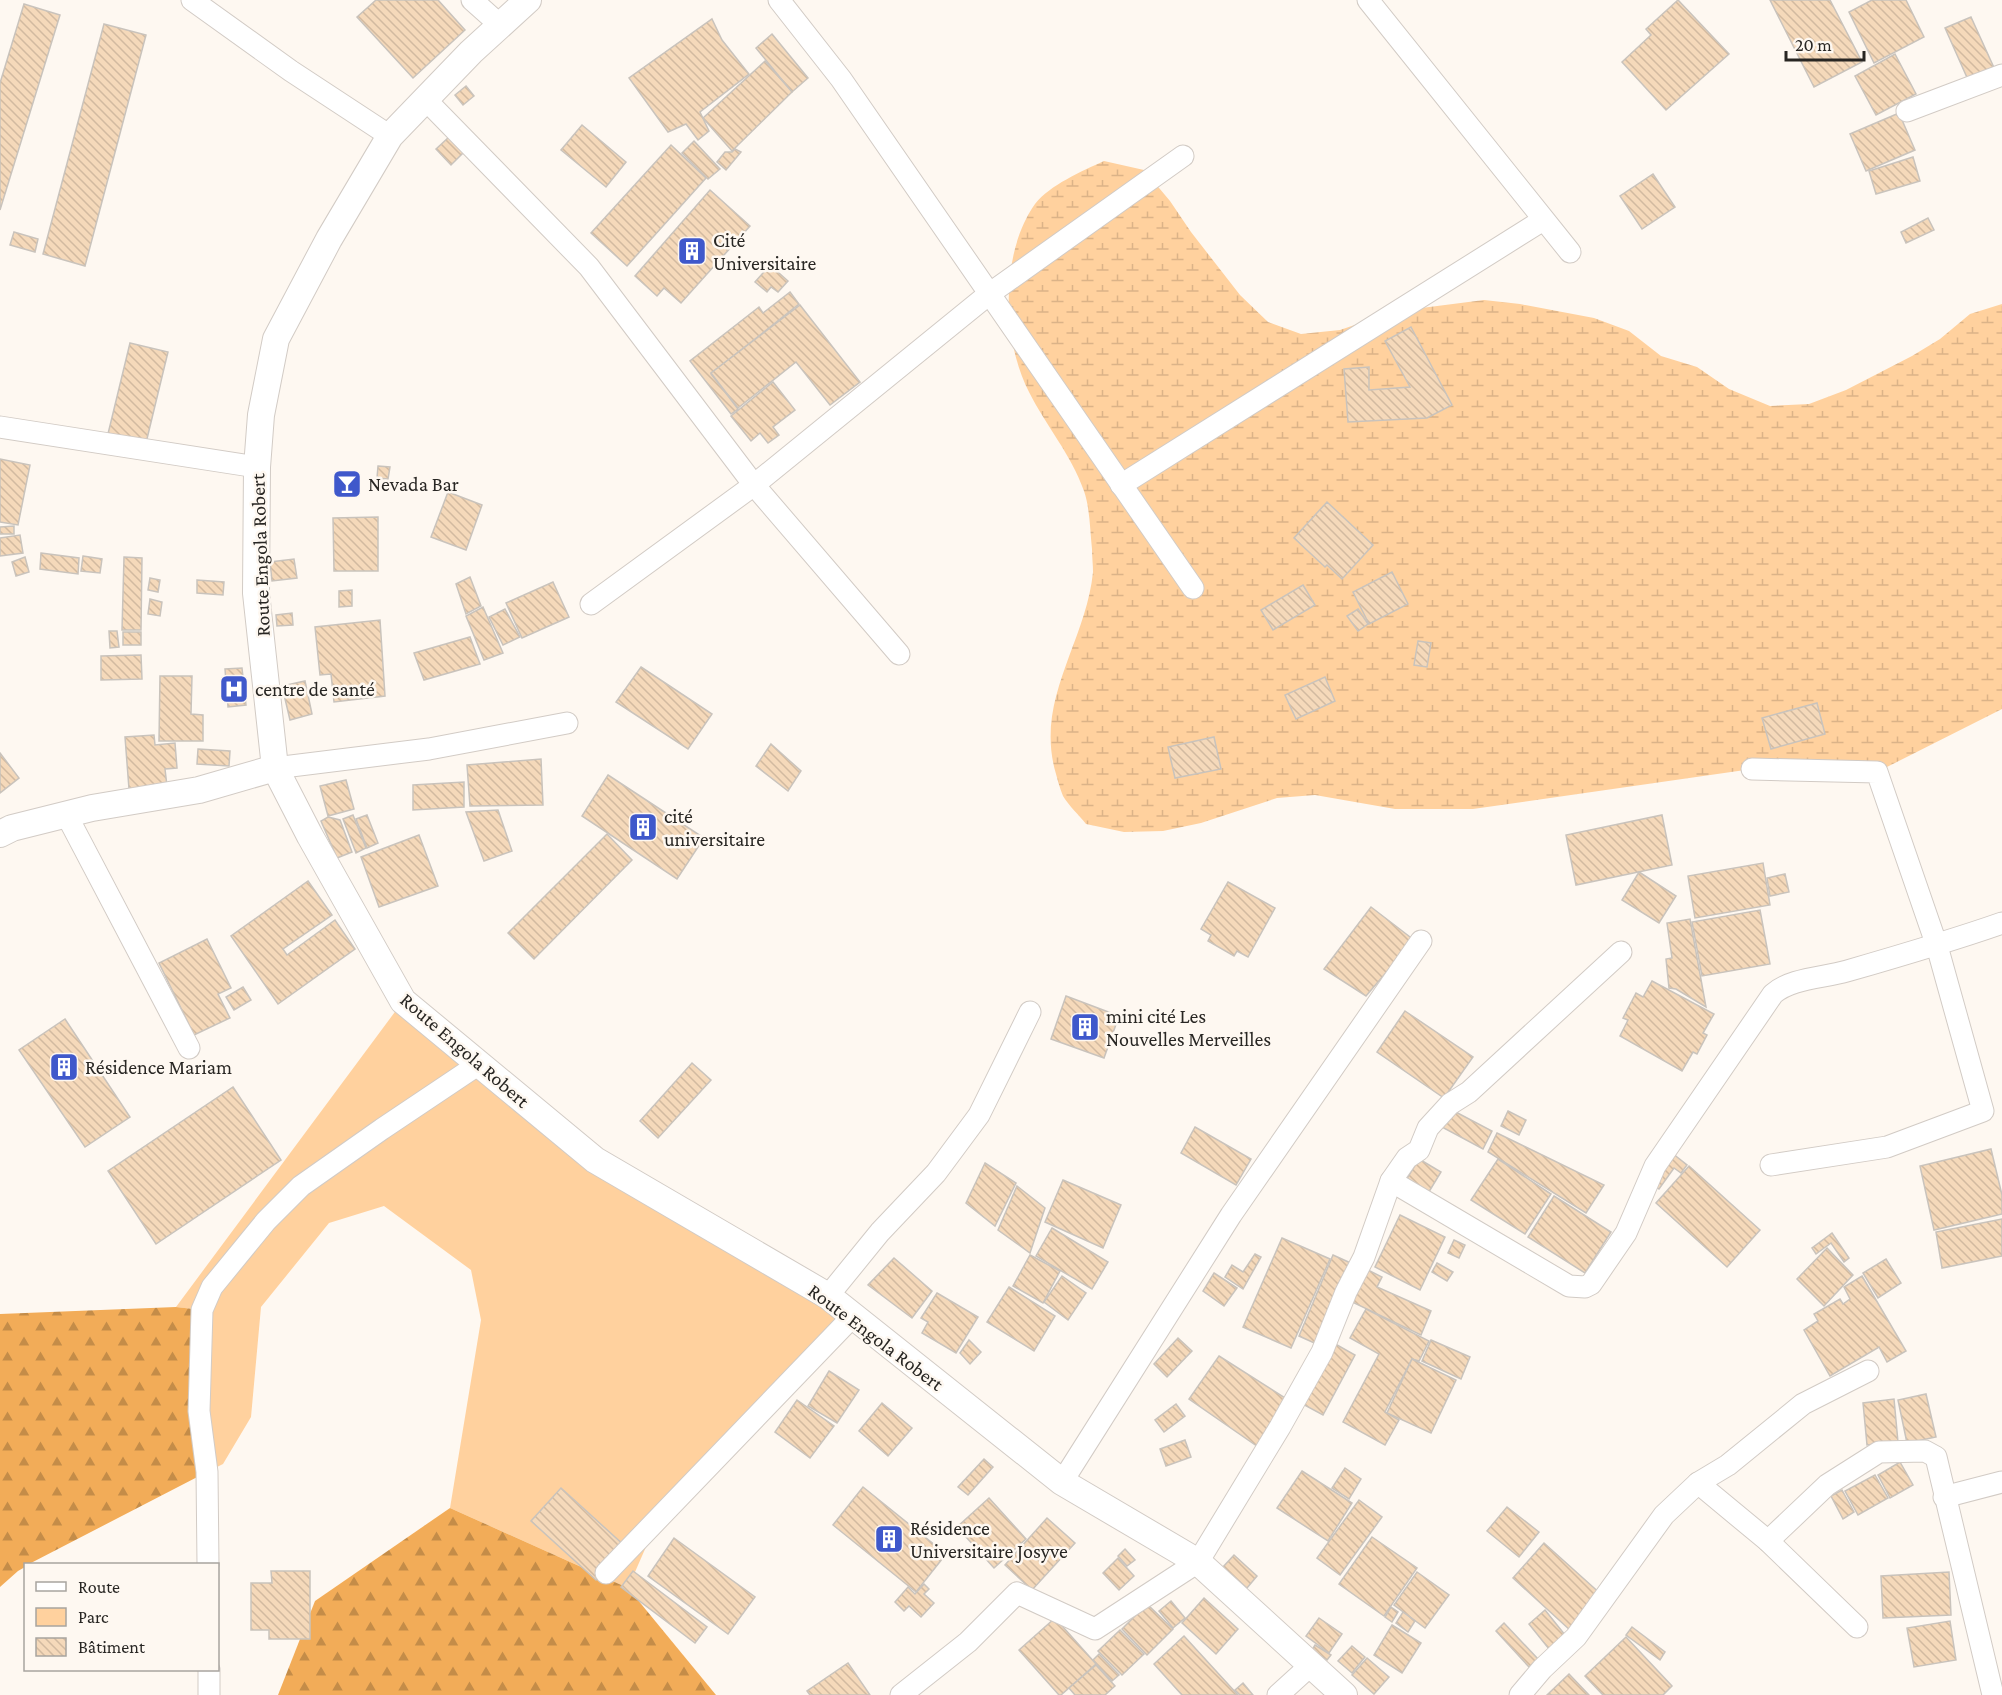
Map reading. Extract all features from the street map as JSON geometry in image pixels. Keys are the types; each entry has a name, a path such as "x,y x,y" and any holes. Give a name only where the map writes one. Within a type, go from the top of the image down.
{"street":[{"path":"192,0 291,71 390,136"},
{"path":"472,0 500,25"},
{"name":"Route Engola Robert","path":"528,0 500,25 390,136 329,239 276,339 261,415 257,468 256,593 275,768 310,836 402,1001 595,1160 828,1296 1062,1482 1198,1562 1344,1695"},
{"path":"779,0 841,79 1192,588"},
{"path":"1368,0 1570,252"},
{"path":"1907,111 2002,75"},
{"path":"425,99 589,267 754,485 899,654"},
{"path":"591,604 754,485 989,294 1184,156"},
{"path":"1121,485 1543,220"},
{"path":"0,427 257,468"},
{"path":"0,834 12,828 66,814 199,790 275,768 429,749 567,723"},
{"path":"1752,769 1877,772 1937,946 1983,1111 1887,1147 1771,1165"},
{"path":"66,814 189,1048"},
{"path":"1390,1181 1569,1286 1585,1287 1591,1284 1626,1233 1655,1166 1773,994 1781,987 1937,946 2002,923"},
{"path":"1062,1482 1231,1215 1421,941"},
{"path":"901,1695 968,1642 1017,1593 1095,1629 1198,1562 1280,1427 1322,1352 1346,1292 1364,1257 1390,1181 1407,1158 1419,1150 1428,1128 1450,1104 1477,1084 1621,952"},
{"path":"828,1296 880,1232 936,1173 980,1115 1030,1012"},
{"path":"208,1563 207,1472 199,1411 202,1310 212,1287 266,1221 301,1186 479,1064"},
{"path":"606,1573 853,1316"},
{"path":"1520,1695 1542,1669 1576,1637 1664,1515 1698,1483 1728,1466 1803,1404 1868,1371"},
{"path":"1768,1541 1827,1485 1879,1452 1925,1451 1932,1453 1936,1457 1993,1695"},
{"path":"1944,1497 2002,1482"},
{"path":"1698,1483 1768,1541 1857,1627"},
{"path":"1278,1695 1311,1665"},
{"path":"209,1671 209,1695"}],"green space":[{"path":"1104,161 1144,170 1240,295 1268,322 1301,334 1340,330 1406,310 1484,300 1520,304 1594,318 1629,331 1661,356 1697,367 1729,389 1770,406 1809,404 1846,390 1940,339 1970,314 2002,304 2002,709 1877,772 1752,769 1473,809 1395,809 1315,795 1277,798 1201,823 1163,831 1124,832 1086,824 1063,796 1051,747 1056,696 1081,623 1093,572 1089,512 1079,478 1029,392 1020,371 1010,323 1009,297 1016,247 1024,224 1035,204 1058,185"},
{"path":"403,1001 595,1160 848,1316 663,1508 628,1588 450,1508 481,1320 471,1270 384,1206 329,1223 261,1307 251,1417 223,1464 207,1472 201,1310 176,1307"},
{"path":"176,1307 202,1310 207,1472 31,1563 24,1563 24,1568 0,1587 0,1314"},
{"path":"450,1508 628,1588 716,1695 278,1695 315,1601"}],"building":[{"path":"376,0 438,0 465,30 413,78 357,17"},
{"path":"1678,0 1729,54 1666,110 1622,62 1651,35 1646,29"},
{"path":"1770,0 1830,0 1862,62 1814,87"},
{"path":"1872,0 1906,0 1924,37 1874,63 1849,12"},
{"path":"24,4 60,15 0,210 0,83"},
{"path":"1971,17 1995,70 1969,82 1945,28"},
{"path":"712,19 722,40 749,74 700,112 709,131 698,140 686,124 668,132 629,78"},
{"path":"104,24 146,35 85,266 43,254"},
{"path":"772,34 808,78 792,92 756,48"},
{"path":"1895,54 1916,94 1876,115 1855,76"},
{"path":"765,61 792,92 732,151 703,118"},
{"path":"466,86 474,96 463,105 455,95"},
{"path":"1899,113 1915,150 1866,171 1850,134"},
{"path":"582,125 626,162 606,187 561,150"},
{"path":"449,137 464,152 451,165 436,149"},
{"path":"694,141 720,169 708,179 682,153"},
{"name":"Cité Universitaire","path":"671,145 706,178 627,266 591,233"},
{"path":"735,149 741,152 726,170 717,162 725,152 732,152"},
{"path":"1913,157 1920,181 1876,194 1869,171"},
{"path":"1653,174 1675,207 1642,229 1620,196"},
{"name":"Cité Universitaire","path":"710,190 750,226 681,303 664,288 657,296 635,276"},
{"path":"1928,218 1934,230 1906,243 1901,232"},
{"path":"14,232 38,239 35,252 10,245"},
{"path":"770,265 788,281 778,292 771,287 767,292 755,282"},
{"path":"790,292 799,304 711,374 738,409 731,414 690,361 759,307 763,313"},
{"path":"800,305 860,382 830,405 796,362 738,408 711,373"},
{"path":"1411,327 1452,405 1427,418 1348,422 1344,369 1369,367 1369,390 1410,387 1385,341"},
{"path":"130,343 168,352 145,447 107,438"},
{"path":"773,382 795,410 773,427 779,435 768,443 760,433 751,441 731,416"},
{"path":"0,459 30,465 18,525 0,522"},
{"path":"378,466 390,467 388,479 377,478"},
{"path":"448,492 482,505 466,550 431,537"},
{"path":"1327,502 1373,545 1342,579 1327,565 1325,567 1294,538"},
{"path":"378,517 378,571 334,571 333,518"},
{"path":"14,526 14,534 0,534 0,527"},
{"path":"20,535 23,553 0,556 0,538"},
{"path":"41,553 79,558 78,574 40,569"},
{"path":"83,556 102,559 100,573 81,571"},
{"path":"25,557 29,572 16,576 12,562"},
{"path":"124,557 142,558 141,630 122,630"},
{"path":"294,559 297,578 272,581 270,562"},
{"path":"1392,572 1408,604 1369,624 1353,592"},
{"path":"470,577 481,606 466,614 456,584"},
{"path":"150,578 160,580 158,592 148,590"},
{"path":"197,580 224,582 223,595 197,593"},
{"path":"553,582 569,617 522,638 506,603"},
{"path":"1303,585 1315,605 1273,630 1261,610"},
{"path":"352,590 352,606 339,607 339,591"},
{"path":"150,599 162,602 160,616 148,614"},
{"path":"483,607 503,653 484,660 466,616"},
{"path":"505,609 520,637 503,645 489,617"},
{"path":"1358,609 1368,624 1358,631 1347,616"},
{"path":"292,613 293,625 277,626 276,615"},
{"path":"380,620 385,696 334,702 331,674 320,675 315,627"},
{"path":"109,631 117,631 119,647 110,648"},
{"path":"123,632 141,632 141,645 123,645"},
{"path":"470,637 480,664 424,680 414,653"},
{"path":"1418,641 1431,643 1427,667 1414,665"},
{"path":"141,655 142,679 101,680 101,656"},
{"path":"641,667 712,714 688,749 616,702"},
{"path":"242,668 246,705 228,707 225,669"},
{"path":"160,676 192,676 191,714 203,715 203,741 159,741"},
{"path":"1325,677 1335,701 1296,719 1285,695"},
{"path":"305,681 312,714 290,720 282,686"},
{"path":"1817,703 1825,734 1771,749 1762,718"},
{"path":"154,735 155,745 175,743 177,768 165,769 167,786 129,789 125,737"},
{"path":"1214,737 1221,769 1175,778 1168,747"},
{"path":"771,744 801,771 788,791 756,766"},
{"path":"198,749 230,751 229,766 197,764"},
{"path":"0,753 19,778 0,793"},
{"path":"541,759 543,805 470,806 467,765"},
{"name":"cité universitaire","path":"608,775 704,838 677,879 582,816"},
{"path":"346,780 354,809 328,816 320,786"},
{"path":"464,782 464,807 413,810 413,785"},
{"path":"498,810 512,851 484,861 466,812"},
{"path":"353,815 366,848 356,853 343,819"},
{"path":"367,815 378,843 367,848 356,819"},
{"path":"1662,815 1672,865 1576,885 1566,835"},
{"path":"328,817 340,820 352,852 337,858 321,821"},
{"name":"cité universitaire","path":"607,834 632,860 534,959 508,933"},
{"path":"419,835 438,886 379,907 361,857"},
{"path":"1763,863 1770,905 1695,918 1688,876"},
{"path":"1639,872 1676,896 1659,923 1622,900"},
{"path":"1785,874 1789,892 1770,896 1767,878"},
{"path":"308,881 332,915 283,949 287,955 335,920 355,949 278,1004 231,936"},
{"path":"1228,882 1275,908 1248,957 1237,951 1234,956 1208,941 1211,935 1201,929"},
{"path":"1371,907 1414,940 1366,996 1324,969"},
{"path":"1760,910 1770,964 1702,976 1692,922"},
{"path":"1690,919 1706,1007 1676,989 1669,988 1666,959 1672,958 1667,923"},
{"path":"207,939 231,988 218,994 230,1018 194,1035 159,963"},
{"path":"1652,981 1714,1014 1703,1033 1707,1035 1697,1054 1693,1052 1682,1071 1620,1036 1628,1020 1623,1018 1636,993 1643,997"},
{"path":"243,987 251,1000 234,1010 226,997"},
{"name":"mini cité Les Nouvelles Merveilles","path":"1066,996 1119,1016 1104,1058 1051,1039"},
{"path":"1405,1011 1473,1057 1444,1098 1377,1052"},
{"name":"Résidence Mariam","path":"65,1019 130,1117 85,1147 19,1050"},
{"path":"692,1063 711,1080 658,1138 640,1121"},
{"path":"233,1087 281,1160 156,1244 108,1171"},
{"path":"1450,1109 1492,1131 1483,1149 1440,1126"},
{"path":"1508,1111 1526,1120 1519,1135 1501,1126"},
{"path":"1195,1127 1251,1159 1236,1185 1181,1153"},
{"path":"1497,1133 1604,1185 1586,1213 1488,1152"},
{"path":"1991,1149 2002,1195 2002,1214 1934,1230 1920,1166"},
{"path":"1672,1153 1687,1165 1681,1173 1674,1168 1659,1189 1650,1183"},
{"path":"1419,1159 1441,1172 1424,1200 1406,1180"},
{"path":"1498,1159 1551,1194 1525,1234 1471,1200"},
{"path":"985,1163 1016,1183 995,1226 966,1203"},
{"path":"1689,1166 1760,1230 1727,1267 1656,1203"},
{"path":"1063,1180 1121,1205 1103,1248 1045,1222"},
{"path":"1017,1186 1045,1208 1030,1253 998,1230"},
{"path":"1554,1196 1611,1232 1585,1273 1528,1237"},
{"path":"1400,1215 1445,1237 1420,1290 1375,1267"},
{"path":"2002,1219 2002,1256 1942,1268 1936,1232"},
{"path":"1052,1228 1108,1262 1092,1289 1036,1256"},
{"path":"1832,1233 1849,1258 1844,1262 1831,1243 1816,1254 1812,1248"},
{"path":"1282,1238 1330,1259 1291,1348 1243,1327"},
{"path":"1454,1240 1465,1245 1459,1258 1448,1253"},
{"path":"1827,1248 1853,1275 1824,1306 1797,1279"},
{"path":"1255,1254 1261,1257 1243,1289 1225,1277 1232,1265 1243,1272"},
{"path":"1030,1255 1060,1271 1043,1303 1013,1286"},
{"path":"1333,1255 1355,1265 1321,1346 1299,1336"},
{"path":"894,1258 932,1291 912,1318 868,1285"},
{"path":"1886,1259 1901,1283 1878,1298 1863,1273"},
{"path":"1437,1263 1453,1272 1447,1281 1432,1272"},
{"path":"1364,1268 1382,1277 1377,1287 1431,1311 1421,1335 1350,1301"},
{"path":"1214,1273 1237,1288 1224,1306 1203,1291"},
{"path":"1062,1276 1086,1293 1068,1320 1044,1302"},
{"path":"1862,1276 1906,1351 1887,1362 1879,1347 1830,1376 1804,1330 1818,1321 1814,1314 1840,1299 1843,1304 1850,1299 1844,1287"},
{"path":"1009,1287 1055,1316 1034,1351 987,1322"},
{"path":"937,1293 978,1317 956,1353 922,1333 928,1322 921,1318"},
{"path":"1366,1309 1429,1341 1419,1361 1412,1359 1385,1412 1399,1420 1385,1445 1343,1422 1379,1354 1350,1338"},
{"path":"1178,1338 1192,1351 1167,1377 1154,1364"},
{"path":"969,1340 981,1352 970,1364 960,1353"},
{"path":"1431,1340 1470,1357 1461,1379 1422,1361"},
{"path":"1330,1341 1355,1355 1323,1415 1297,1401"},
{"path":"1219,1356 1293,1403 1264,1451 1189,1399"},
{"path":"1412,1359 1456,1380 1431,1433 1387,1413"},
{"path":"829,1371 859,1390 837,1423 808,1406"},
{"path":"1926,1394 1936,1437 1907,1443 1898,1400"},
{"path":"1894,1399 1898,1442 1867,1445 1863,1403"},
{"path":"797,1400 834,1426 810,1458 775,1432"},
{"path":"882,1403 912,1428 888,1456 859,1431"},
{"path":"1176,1404 1185,1416 1164,1432 1155,1420"},
{"path":"1185,1440 1191,1457 1166,1466 1160,1449"},
{"path":"984,1459 993,1467 968,1495 958,1487"},
{"path":"1900,1462 1913,1485 1890,1498 1878,1475"},
{"path":"1345,1468 1361,1479 1349,1499 1332,1488"},
{"path":"1302,1471 1352,1503 1328,1541 1277,1508"},
{"path":"1875,1475 1888,1498 1858,1515 1845,1491"},
{"name":"Résidence Universitaire Josyve","path":"863,1487 946,1554 916,1592 833,1525"},
{"path":"561,1488 626,1547 596,1580 531,1521"},
{"path":"1842,1490 1854,1512 1843,1519 1831,1496"},
{"path":"989,1498 1026,1539 994,1568 957,1527"},
{"path":"1359,1500 1382,1517 1340,1575 1317,1558"},
{"path":"1507,1507 1539,1532 1519,1557 1487,1531"},
{"path":"1047,1518 1075,1543 1032,1590 1005,1565"},
{"path":"1372,1537 1417,1568 1384,1616 1339,1584"},
{"path":"674,1538 755,1597 728,1634 648,1576"},
{"path":"1544,1543 1603,1596 1571,1631 1513,1578"},
{"path":"1125,1549 1135,1560 1127,1566 1118,1556"},
{"path":"1234,1555 1257,1576 1247,1588 1223,1567"},
{"path":"1118,1558 1134,1576 1119,1590 1103,1573"},
{"path":"271,1571 310,1571 310,1639 269,1639 269,1630 251,1630 251,1583 272,1583"},
{"path":"633,1571 707,1627 695,1643 621,1587"},
{"path":"1417,1572 1449,1595 1425,1628 1394,1605"},
{"path":"1949,1572 1951,1615 1883,1618 1881,1576"},
{"path":"924,1584 929,1589 924,1594 934,1603 921,1617 909,1606 904,1611 895,1602 908,1587 915,1594"},
{"path":"1204,1598 1238,1629 1216,1654 1182,1623"},
{"path":"1171,1601 1185,1618 1173,1628 1159,1611"},
{"path":"1147,1604 1173,1629 1147,1655 1122,1629"},
{"path":"1391,1607 1398,1612 1392,1622 1385,1617"},
{"path":"1545,1610 1565,1635 1549,1649 1529,1624"},
{"path":"1403,1612 1415,1621 1408,1632 1396,1623"},
{"path":"1055,1618 1096,1664 1061,1695 1019,1650"},
{"path":"1319,1618 1342,1634 1329,1653 1306,1636"},
{"path":"1950,1621 1956,1660 1914,1667 1907,1628"},
{"path":"1504,1623 1538,1659 1529,1667 1496,1631"},
{"path":"1392,1625 1421,1643 1402,1673 1374,1655"},
{"path":"1632,1627 1665,1652 1660,1660 1626,1635"},
{"path":"1120,1630 1144,1654 1122,1675 1098,1651"},
{"path":"1184,1636 1238,1695 1182,1695 1154,1664"},
{"path":"1626,1637 1672,1686 1663,1695 1603,1695 1585,1676"},
{"path":"1315,1645 1331,1655 1327,1660 1312,1650"},
{"path":"1352,1646 1365,1657 1352,1673 1338,1661"},
{"path":"1099,1654 1119,1675 1112,1681 1093,1660"},
{"path":"1367,1658 1389,1677 1374,1694 1352,1675"},
{"path":"848,1663 870,1695 810,1695 807,1691"},
{"path":"1096,1665 1115,1686 1105,1695 1075,1695 1069,1688"},
{"path":"1569,1674 1589,1695 1547,1695"},
{"path":"1243,1683 1253,1695 1240,1695 1235,1690"}],"place":[{"name":"Cité Universitaire","path":"692,251"},
{"name":"Nevada Bar","path":"347,484"},
{"name":"centre de santé","path":"234,689"},
{"name":"cité universitaire","path":"643,827"},
{"name":"mini cité Les Nouvelles Merveilles","path":"1085,1027"},
{"name":"Résidence Mariam","path":"64,1067"},
{"name":"Résidence Universitaire Josyve","path":"889,1539"}]}
